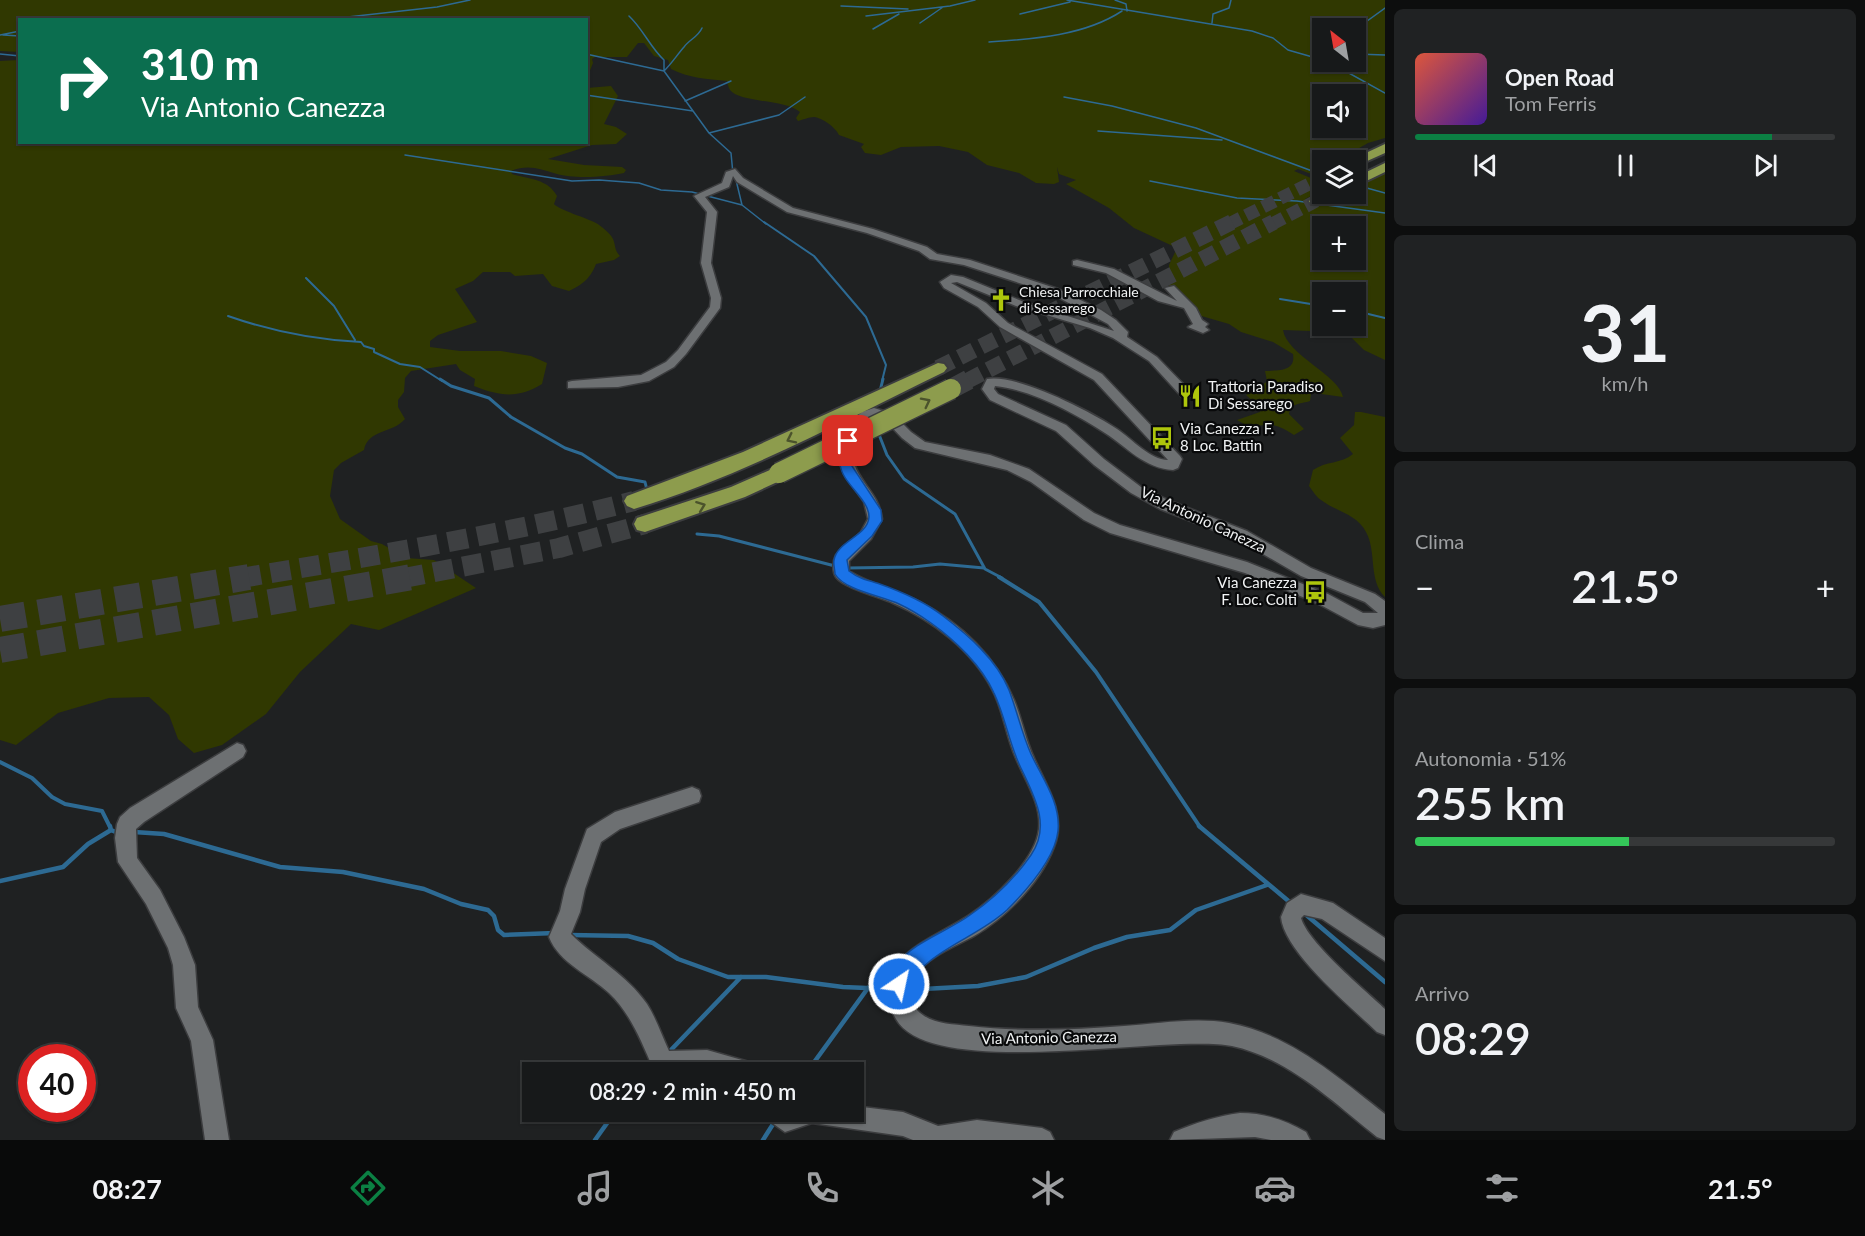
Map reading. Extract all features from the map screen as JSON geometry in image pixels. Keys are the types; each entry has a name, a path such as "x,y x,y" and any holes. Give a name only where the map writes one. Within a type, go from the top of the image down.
{"highway":[{"path":"1366,157 1385,148"},
{"path":"1366,177 1385,167"},
{"path":"634,501 697,480 767,451 938,368"},
{"path":"645,524 738,492 951,389"}],"street":[{"path":"572,385 598,382 625,383 651,378 681,353 702,321 715,308 716,298 706,263 711,212 701,195 726,185 733,172 740,180 790,210 870,231 923,249 984,286 984,290"},
{"path":"942,259 966,262 996,271 1071,298 1112,322 1122,332 1121,340"},
{"path":"1077,263 1110,271 1162,299 1178,305 1187,305"},
{"name":"Via Antonio Canezza","path":"1186,394 1153,359 1094,326 1025,306 959,279 945,282 987,310 1004,325 1098,377 1175,459 1173,465 1165,466 1150,460 1087,416 1018,387 1002,381 991,382 988,389 994,397 1061,429 1136,490 1165,505 1242,535 1306,572 1370,598 1385,610"},
{"path":"1170,288 1187,305 1197,322 1202,324 1194,327 1203,330"},
{"name":"Via Antonio Canezza","path":"1385,616 1375,621 1363,620 1328,601 1281,581 1221,560 1131,535 1101,523 1078,511 1030,476 1015,468 997,461 952,454 910,442 893,419 877,414 854,427 848,441 846,466 874,510 875,521 867,533 849,548 841,560 842,574 855,584 874,588 905,601 936,618 964,642 987,667 1001,690 1023,755 1047,805 1050,831 1038,860 1001,903 976,923 919,957 905,970 898,991 909,1019 936,1033 987,1040 1070,1041 1198,1032 1243,1038 1286,1055 1385,1129"},
{"path":"217,1140 202,1040 186,1008 184,964 177,944 153,897 128,862 125,838 127,824 137,815 237,751"},
{"path":"666,1062 661,1060 640,1012 616,985 580,959 559,937 570,912 575,890 594,836 615,820 692,796"},
{"path":"1385,950 1326,910 1297,908 1291,918 1294,929 1329,971 1385,1024"},
{"path":"690,1062 708,1060 715,1062"},
{"path":"864,1119 903,1124 938,1138 977,1132 1042,1140"},
{"path":"1182,1140 1208,1131 1249,1123 1290,1135 1298,1140"}],"green space":[{"path":"0,0 1385,0 1385,138 1368,143 1356,150 1312,150 1312,174 1298,169 1294,171 1312,178 1312,196 1305,199 1312,202 1312,204 1322,205 1366,204 1366,180 1385,170 1385,360 1364,350 1348,336 1366,336 1366,282 1312,282 1312,331 1283,330 1294,348 1332,381 1343,397 1314,393 1311,394 1310,401 1294,405 1289,414 1304,429 1294,435 1273,425 1251,428 1237,420 1260,412 1262,409 1246,395 1267,381 1265,371 1289,367 1292,364 1293,354 1273,342 1241,332 1229,324 1198,315 1169,289 1169,265 1177,248 1134,228 1109,208 1066,184 1076,180 1059,174 1057,167 1059,182 1036,183 1019,173 987,165 968,152 939,146 901,147 881,155 865,153 861,147 864,144 839,135 832,126 821,119 812,117 798,121 796,118 800,112 793,108 735,94 730,90 727,81 691,76 671,69 668,60 654,56 644,43 638,43 627,57 595,57 592,59 593,63 588,76 588,18 18,18 18,52 0,51"},
{"path":"18,60 18,144 588,144 588,88 611,86 618,96 604,124 616,127 627,134 616,144 592,145 548,159 584,165 622,167 626,170 624,173 581,177 564,176 534,168 511,171 512,174 538,180 549,186 557,196 554,204 600,226 612,237 620,256 614,260 596,264 586,280 569,291 552,286 543,274 515,276 510,272 483,272 473,281 455,289 477,322 438,335 430,341 430,347 460,351 501,351 531,356 547,363 542,384 517,394 500,394 474,386 475,379 460,370 456,364 411,371 405,378 404,392 398,400 398,407 405,419 400,424 370,438 364,450 341,463 334,470 330,496 340,519 371,541 382,544 406,558 434,560 476,588 379,630 351,624 300,672 266,714 222,745 194,753 178,739 169,715 149,697 109,698 58,713 16,745 0,740 0,61"},
{"path":"1355,412 1385,417 1385,597 1376,582 1369,540 1362,526 1319,499 1309,486 1313,470 1353,454 1340,438 1354,425"}],"waterway":[{"path":"339,18 437,7 470,0"},
{"path":"866,16 950,6 975,0"},
{"path":"1067,0 1127,10"},
{"path":"1115,0 1126,4 1127,10"},
{"path":"1212,23 1213,14 1229,8 1231,0"},
{"path":"1020,14 1070,2"},
{"path":"841,6 908,9"},
{"path":"920,23 943,7"},
{"path":"1366,22 1385,8"},
{"path":"1127,10 1252,31 1273,38 1288,50 1312,57"},
{"path":"989,42 1058,35 1091,26 1122,11"},
{"path":"873,29 899,14"},
{"path":"629,16 664,60 664,71"},
{"path":"664,71 702,28"},
{"path":"0,35 18,31"},
{"path":"3,35 18,36"},
{"path":"0,54 18,56"},
{"path":"588,54 664,71"},
{"path":"1366,54 1385,55"},
{"path":"664,71 686,101"},
{"path":"1347,72 1385,93"},
{"path":"686,101 731,81"},
{"path":"588,95 693,111"},
{"path":"709,133 779,115 805,97"},
{"path":"1064,97 1112,106 1196,128 1312,171"},
{"path":"686,101 709,133"},
{"path":"1098,131 1222,140"},
{"path":"709,133 731,153 733,174"},
{"path":"405,155 572,181 599,180 639,183 661,190 692,192 742,205"},
{"path":"736,180 742,205"},
{"path":"1150,181 1237,198 1297,201 1385,213"},
{"path":"1366,188 1385,193"},
{"path":"742,205 766,224"},
{"path":"764,222 814,256 866,317 886,365 882,381"},
{"path":"306,278 334,306 355,340"},
{"path":"1280,299 1312,304"},
{"path":"1366,313 1385,318"},
{"path":"228,316 293,334 361,342 364,346 374,349 374,352 400,364 420,367 442,381"},
{"path":"440,379 451,386 489,398 511,417 565,448 582,454 617,477 645,482 647,490"},
{"path":"880,391 883,379"},
{"path":"878,432 887,455 904,479 955,514 985,569 1002,578"},
{"path":"697,534 719,536 835,566"},
{"path":"847,568 913,567 940,564 984,568"},
{"path":"999,577 1039,602 1096,672 1200,827"},
{"path":"0,762 32,778 52,797 65,804 102,811 110,827"},
{"path":"110,826 111,830"},
{"path":"1200,827 1292,904"},
{"path":"0,881 63,867 88,844 111,830"},
{"path":"111,830 118,833"},
{"path":"134,832 164,834 280,867 343,872 424,889 461,904 488,910 494,916 498,930 504,935 555,933"},
{"path":"905,990 978,986 1026,977 1094,948 1127,937 1170,930 1196,910 1267,885"},
{"path":"1304,913 1385,982"},
{"path":"570,935 628,936 653,943 678,959 728,977 741,977"},
{"path":"669,1052 741,977"},
{"path":"741,977 766,977 868,988"},
{"path":"814,1062 868,988"},
{"path":"868,988 890,989"},
{"path":"595,1140 608,1122"},
{"path":"763,1140 774,1122"}],"tunnel":[{"path":"1229,224 1312,182"},
{"path":"1272,224 1312,203"},
{"path":"938,368 1232,222"},
{"path":"967,381 1274,222"},
{"path":"951,389 970,379"},
{"path":"241,578 487,535 634,501"},
{"path":"404,578 559,548 645,524"},
{"path":"0,619 249,577"},
{"path":"0,650 412,577"}],"place":[{"name":"Chiesa Parrocchiale di Sessarego","path":"1001,300"},
{"name":"Trattoria Paradiso Di Sessarego","path":"1190,396"},
{"name":"Via Canezza F. 8 Loc. Battin","path":"1162,438"},
{"name":"Via Canezza F. Loc. Colti","path":"1315,592"}],"route":[{"path":"848,441 846,466 874,510 875,521 867,533 849,548 841,560 842,574 855,584 874,588 905,601 936,618 964,642 987,667 1001,690 1023,755 1047,805 1050,831 1038,860 1001,903 976,923 919,957 905,970 899,984"}]}
